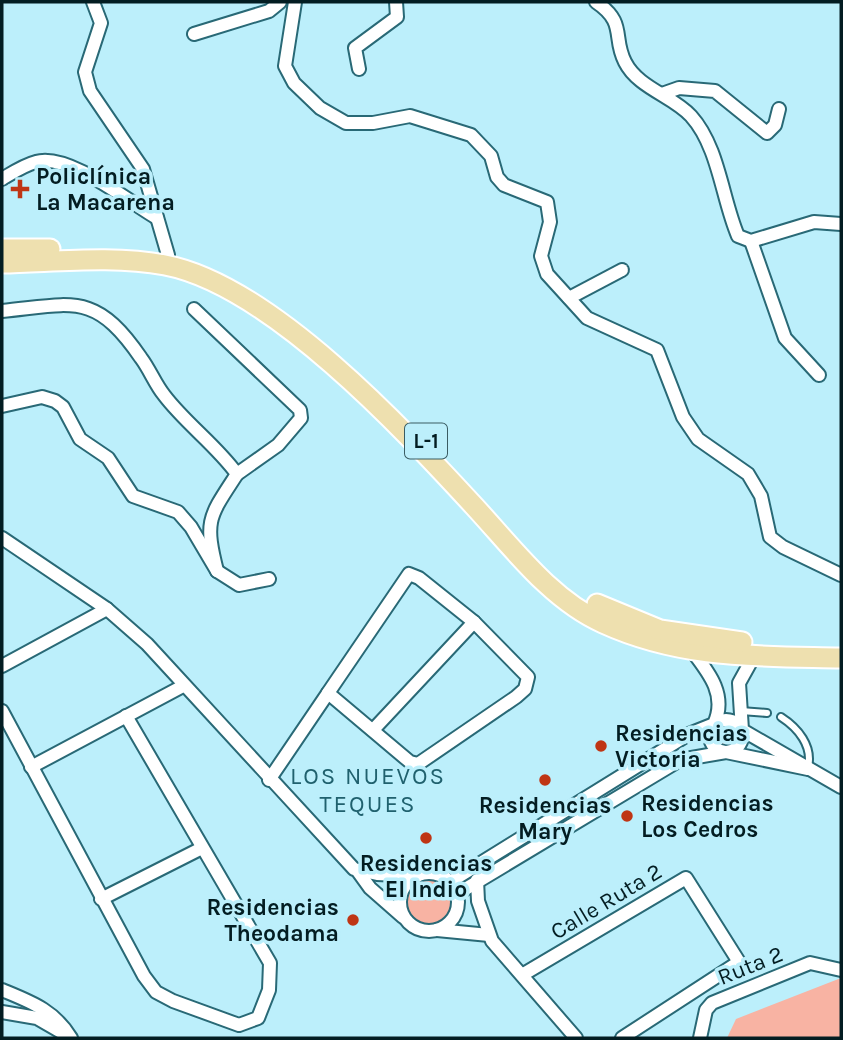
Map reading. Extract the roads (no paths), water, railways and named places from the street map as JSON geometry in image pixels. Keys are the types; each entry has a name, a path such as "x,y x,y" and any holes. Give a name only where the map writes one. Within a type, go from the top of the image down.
{"main road":[{"name":"L-1","path":"2,249 132,249 168,255 207,266 256,294 346,364 437,451 566,584 606,610 660,630 726,642 841,646"},
{"name":"L-1","path":"2,263 137,260 201,275 252,301 350,381 429,457 560,595 600,622 642,639 693,652 841,658"}],"street":[{"path":"93,2 101,23 85,72 90,91 143,169 168,255"},
{"path":"194,34 269,11 280,2"},
{"path":"295,2 285,66 294,83 320,108 346,123 373,123 410,116 471,135 491,156 497,177 504,185 547,202 550,222 542,265 587,318 603,328 650,344 657,350 683,416 698,439 748,474 761,496 770,537 783,547 841,575"},
{"path":"359,69 355,48 397,17 396,2"},
{"path":"596,2 616,20 624,61 636,77 691,116 708,141 728,213 738,236 751,242 814,222 841,224"},
{"path":"662,94 679,88 715,91 767,133 775,125 779,109"},
{"path":"2,179 38,161 50,161 76,169 157,218"},
{"path":"751,242 785,338 818,375"},
{"path":"569,298 622,270"},
{"path":"2,311 60,303 92,308 111,322 140,356 162,394 237,474"},
{"path":"194,309 300,410 301,418 289,434 237,474 212,513 209,526 217,571"},
{"path":"2,406 42,397 55,401 63,407 80,439 108,458 133,496 145,503 167,506 184,518 217,571 239,584 269,579"},
{"path":"2,538 107,609 147,645 269,780 357,870 370,888 406,919 419,929 490,938"},
{"path":"269,780 408,574 419,578 474,622 528,677 526,689 418,764 328,693"},
{"path":"2,666 107,609"},
{"path":"373,730 474,622"},
{"path":"693,652 718,690 719,705 710,740 716,748 807,769"},
{"path":"457,894 670,765 697,756 726,752 740,746 742,730 739,682 754,656"},
{"path":"31,767 183,686"},
{"path":"2,711 101,899 156,992 239,1025 258,1018 269,990 270,963 126,716"},
{"path":"450,882 689,734 730,719 742,730 841,787"},
{"path":"689,734 696,734 704,743 697,756"},
{"path":"101,899 202,848"},
{"path":"357,870 417,876 433,873 450,882 457,894 458,903 452,920 437,930 428,931"},
{"path":"406,919 400,904 402,891 417,876"},
{"name":"Calle Ruta 2","path":"522,975 686,878 739,962 622,1038"},
{"path":"477,880 478,901 490,938 576,1038"},
{"name":"Ruta 2","path":"700,1038 706,1010 712,1003 810,963 841,970"},
{"path":"2,990 46,1010 63,1025 71,1038"},
{"path":"2,1012 37,1018 71,1038"}],"lane":[{"path":"739,711 767,713"},
{"path":"781,717 794,726 807,746 810,758 807,769"}],"place":[{"name":"Policlínica La Macarena","path":"20,189"},
{"name":"Residencias Victoria","path":"601,746"},
{"name":"Residencias Mary","path":"545,780"},
{"name":"Residencias Los Cedros","path":"627,816"},
{"name":"Residencias El Indio","path":"426,838"},
{"name":"Residencias Theodama","path":"353,920"}],"district":[{"name":"LOS NUEVOS TEQUES","path":"368,790"}]}
